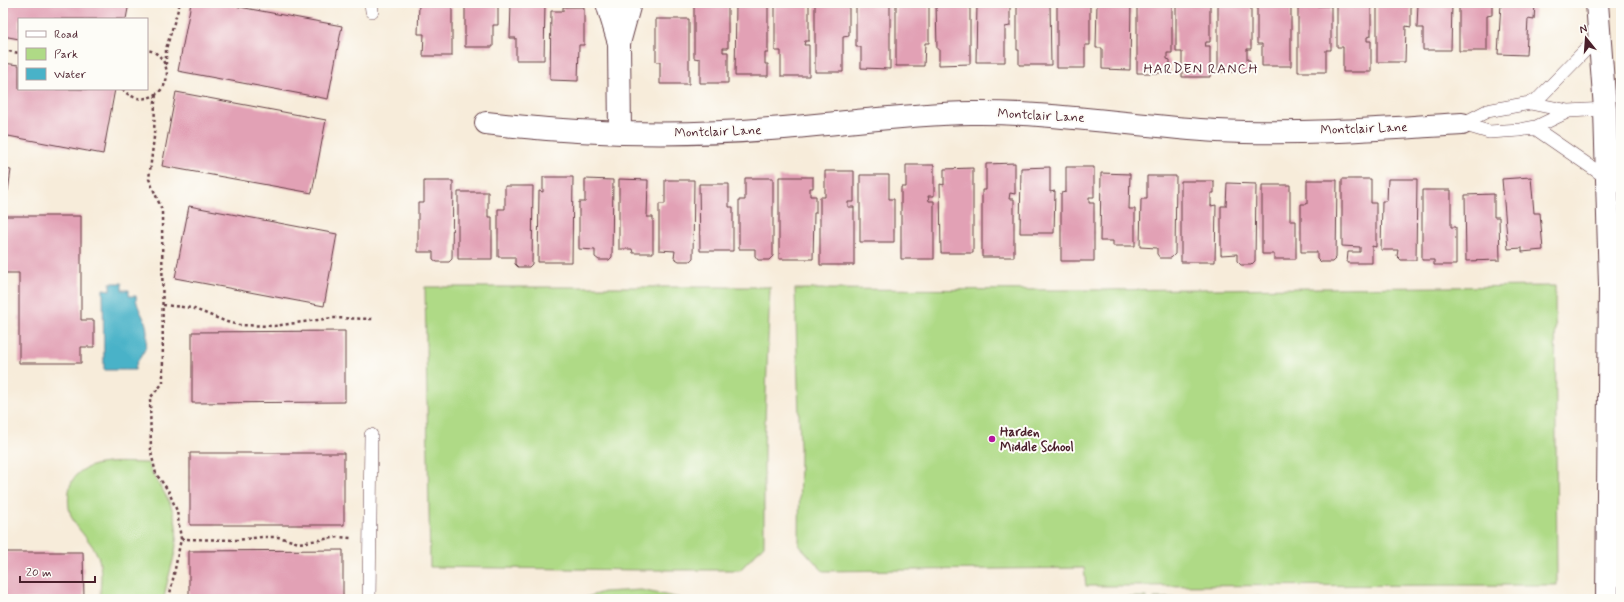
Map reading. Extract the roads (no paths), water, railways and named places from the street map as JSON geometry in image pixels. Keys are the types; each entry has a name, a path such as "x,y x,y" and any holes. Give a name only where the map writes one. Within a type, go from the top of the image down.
{"street":[{"path":"607,3 619,43"},
{"path":"620,133 619,43 630,3"},
{"path":"1597,3 1605,109 1610,286 1607,599"},
{"name":"Montclair Lane","path":"486,123 570,132 725,132 770,130 908,116 1013,113 1218,131 1350,131 1462,124"}],"lane":[{"path":"1462,124 1491,109 1530,103 1539,98 1600,35"},
{"path":"1530,103 1569,111 1605,109"},
{"path":"1462,124 1494,132 1532,128 1569,111"},
{"path":"1532,128 1536,129 1607,178"},
{"path":"369,599 371,435"}],"water":[{"path":"110,283 122,283 122,290 129,290 129,296 136,296 136,301 147,327 146,346 135,370 104,370 103,289 110,290"}],"place":[{"name":"Harden Middle School","path":"992,439"}],"district":[{"name":"HARDEN RANCH","path":"1201,69"}]}
